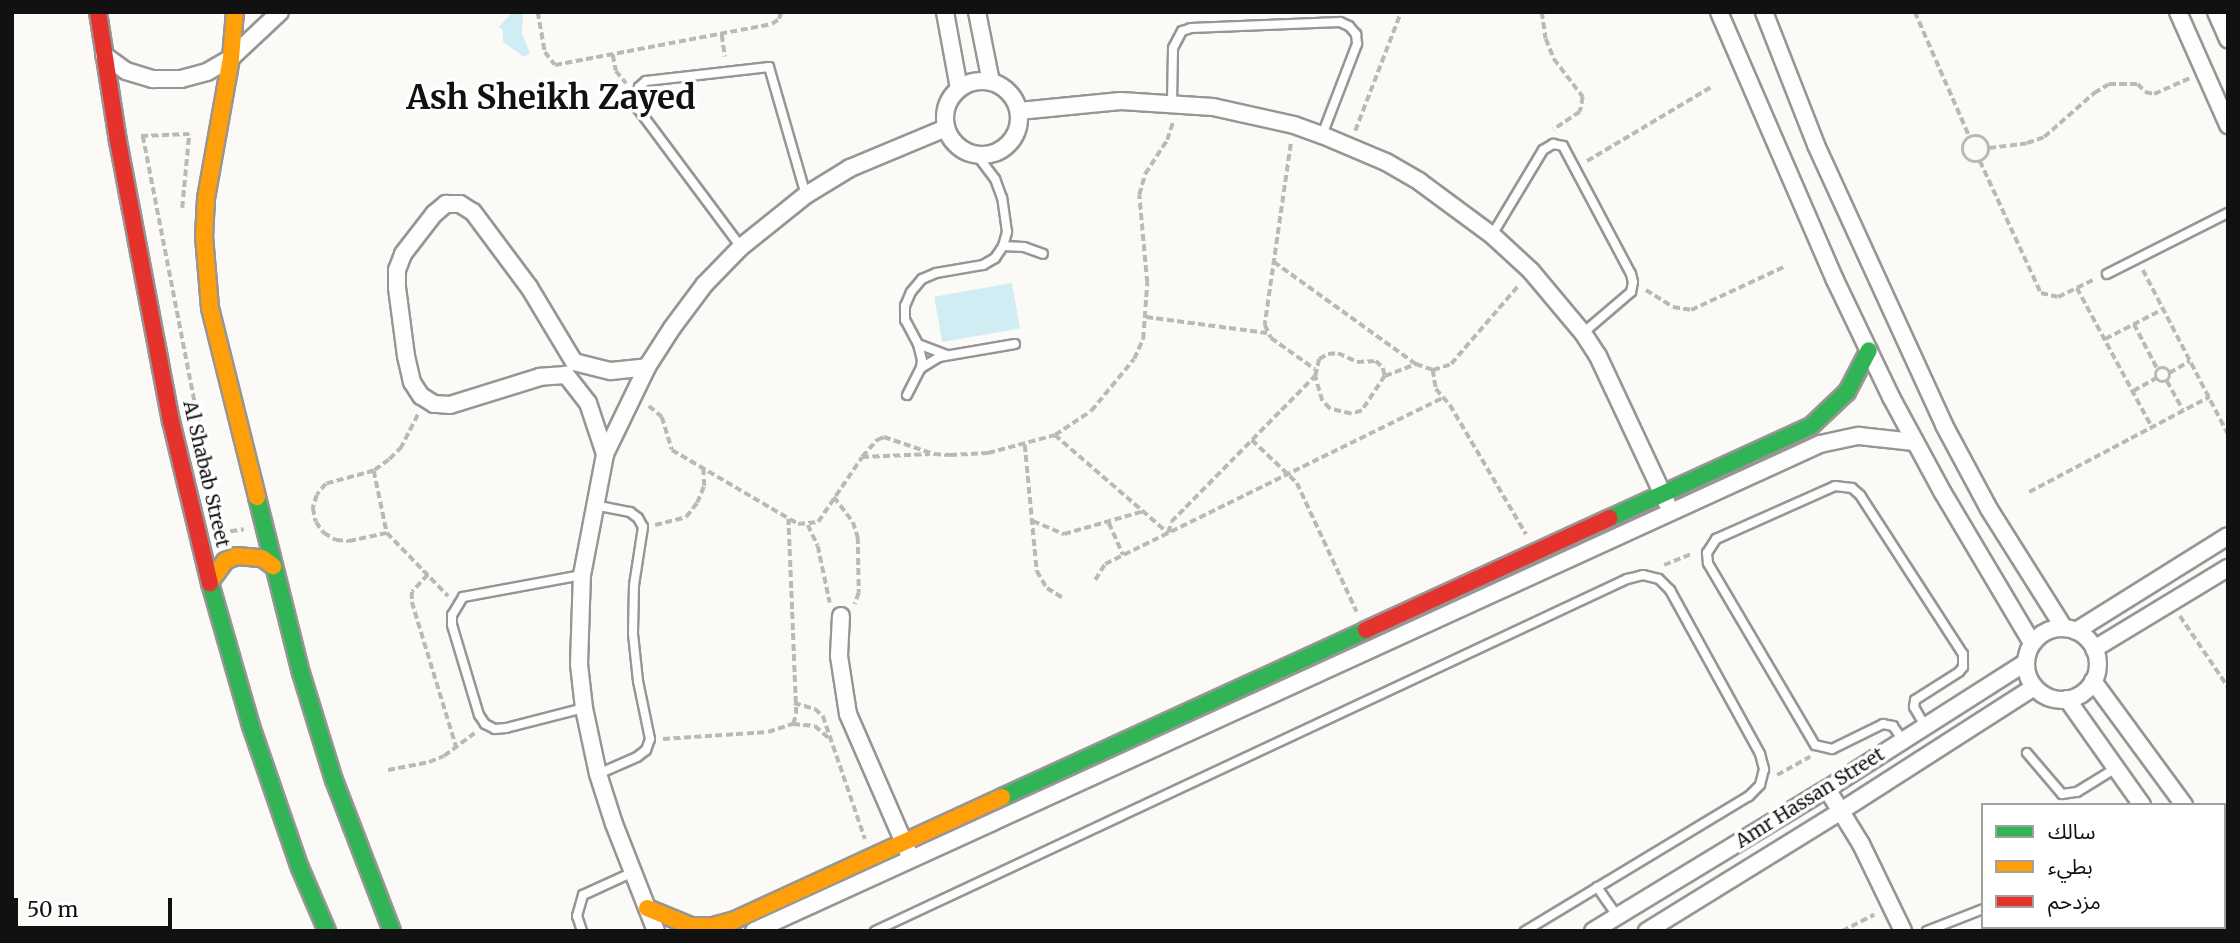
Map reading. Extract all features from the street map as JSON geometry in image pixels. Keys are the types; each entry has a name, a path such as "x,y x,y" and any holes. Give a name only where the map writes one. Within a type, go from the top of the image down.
{"street":[{"name":"Al Shabab Street","path":"98,12 118,141 171,421 210,582 251,726 300,868 327,931"},
{"path":"235,12 231,58 206,198 204,236 210,308 301,673 334,780 392,931"},
{"path":"104,55 126,71 153,79 180,79 207,72 231,58 280,12"},
{"path":"945,12 959,88"},
{"path":"977,12 991,82"},
{"path":"1719,12 1835,281 1914,442 2032,643"},
{"path":"1764,12 1816,145 1944,425 1989,509 2070,629 2094,649 2097,670 2093,681 2077,696 2067,699 2043,695 2034,687 2027,675 2026,662 2032,643 2040,635 2070,629 2228,536"},
{"path":"2178,12 2228,125"},
{"path":"2216,12 2228,39"},
{"path":"974,82 991,82 1004,88 1014,98 1019,111 1018,125 1013,138 1003,148 990,154 976,154 963,150 952,141 946,128 945,114 949,100 959,88 974,82"},
{"path":"1019,111 1095,102 1172,103 1227,109 1294,125 1350,145 1420,183 1492,235 1531,271 1583,333 1598,356 1671,511"},
{"path":"656,931 598,774 584,708 579,653 582,575 593,505 605,454 647,367 696,296 741,247 806,195 850,168 946,128"},
{"path":"605,454 588,404 570,368 529,287 473,212 460,204 446,204 434,214 408,247 397,270 407,356 412,383 421,396 434,404 450,405 570,368 611,372 647,367"},
{"path":"647,908 670,920 691,926 713,926 735,920 1661,492 1811,426 1847,392 1870,351"},
{"path":"1811,426 1820,444"},
{"path":"754,931 1138,758 1820,444 1859,436 1914,442"},
{"path":"210,582 225,561 237,556 250,555 273,566"},
{"path":"2094,649 2228,568"},
{"path":"1440,594 1451,614"},
{"path":"841,616 839,656 848,714 911,858"},
{"name":"Amr Hassan Street","path":"1593,931 1827,789 2026,662"},
{"path":"2093,681 2183,803"},
{"name":"Amr Hassan Street","path":"1647,931 1842,811 2034,687"},
{"path":"1213,699 1222,719"},
{"path":"2067,699 2141,803"},
{"path":"1129,738 1138,758"},
{"path":"1827,789 1842,811 1903,931"},
{"path":"1617,916 1627,931"}],"lane":[{"path":"1172,103 1173,48 1182,31 1191,28 1340,22 1349,26 1356,34 1357,44 1322,135"},
{"path":"741,247 638,109 639,87 646,81 765,67 772,72 806,195"},
{"path":"1492,235 1543,150 1553,144 1563,146 1633,282 1631,292 1583,333"},
{"path":"922,368 918,344 905,320 905,306 911,292 922,279 936,273 983,265 995,258 1003,246 1007,232 1002,198 995,179 976,154"},
{"path":"2107,274 2228,214"},
{"path":"1003,246 1024,247 1043,254"},
{"path":"918,344 949,355"},
{"path":"907,395 922,368 930,361 949,355 1015,344"},
{"path":"1903,740 1893,726 1883,724 1841,746 1823,749 1815,745 1708,563 1711,545 1716,539 1835,486 1852,488 1860,495 1963,654 1963,667 1959,672 1915,700 1914,707 1925,726"},
{"path":"593,505 630,512 638,518 643,527 634,585 633,634 638,681 650,739 646,750 637,757 598,774"},
{"path":"582,575 463,597 456,605 453,625 479,715 485,724 495,729 506,729 584,708"},
{"path":"875,931 1615,585 1643,575 1659,579 1670,590 1760,754 1764,769 1760,785 1749,796 1525,931"},
{"path":"2027,753 2062,794 2077,792 2116,768"},
{"path":"582,931 577,916 583,895 633,872"},
{"path":"1597,887 1617,916"},
{"path":"1927,931 1981,910"}],"path":[{"path":"538,12 545,52 555,65 772,24 779,19 781,12"},
{"path":"1350,145 1401,12"},
{"path":"1542,12 1546,39 1554,59 1583,97 1580,112 1554,128 1553,144"},
{"path":"1915,12 1970,138"},
{"path":"722,35 727,71"},
{"path":"613,55 616,71 625,83 639,87"},
{"path":"1989,148 2027,143 2044,137 2094,93 2109,84 2138,84 2145,92 2154,94 2204,72"},
{"path":"1576,167 1711,87"},
{"path":"862,457 988,453 1025,445 1055,435 1091,411 1121,377 1134,359 1143,339 1146,317 1139,195 1145,174 1167,140 1173,121 1172,103"},
{"path":"1267,333 1266,316 1294,125"},
{"path":"118,141 144,136 189,134 216,137"},
{"path":"144,136 207,467"},
{"path":"1970,138 1982,138 1989,148"},
{"path":"1970,138 1964,146 1966,157 1980,161 1985,159 1989,148"},
{"path":"1980,161 2041,293 2059,297 2107,274"},
{"path":"2137,259 2228,433"},
{"path":"1274,262 1416,364 1433,370 1451,364 1531,271"},
{"path":"1633,282 1672,307 1691,310 1786,266"},
{"path":"2077,288 2152,427"},
{"path":"2105,339 2163,309"},
{"path":"1146,317 1267,333 1315,369"},
{"path":"2133,391 2156,378 2158,370 2134,324"},
{"path":"1385,376 1376,362 1357,362 1338,353 1319,359 1315,369 1322,401 1330,409 1351,414 1362,411 1385,376 1416,364"},
{"path":"2183,410 2167,381 2169,373 2190,362"},
{"path":"2158,370 2167,369 2169,373"},
{"path":"1433,370 1436,389 1450,405 1535,550"},
{"path":"1168,533 1171,523 1315,376"},
{"path":"2156,378 2159,381 2167,381"},
{"path":"633,394 662,416 672,450 789,519 808,524 818,522 862,457 877,440 884,437 934,454"},
{"path":"387,533 349,541 336,540 324,533 316,522 313,508 317,495 326,484 374,471 402,447 418,414 421,396"},
{"path":"2029,492 2209,397"},
{"path":"1095,580 1105,564 1442,398"},
{"path":"1055,435 1168,533"},
{"path":"1252,440 1297,483 1364,629"},
{"path":"1025,445 1040,580 1063,598"},
{"path":"643,527 686,517 697,503 704,486 703,467"},
{"path":"374,471 387,533 456,605"},
{"path":"808,524 818,546 828,599 841,616 849,610 859,593 860,553 853,522 834,497"},
{"path":"1033,521 1064,534 1145,511"},
{"path":"789,519 793,724"},
{"path":"218,520 220,533"},
{"path":"1108,523 1123,555"},
{"path":"200,538 263,524"},
{"path":"1643,575 1711,545"},
{"path":"428,575 412,592 412,603 456,746"},
{"path":"2172,602 2201,651 2228,687"},
{"path":"794,703 816,709 823,716 871,857"},
{"path":"388,770 429,762 485,724"},
{"path":"650,739 768,732 793,724 815,726 831,740"},
{"path":"1760,785 1823,749"},
{"path":"1842,931 1863,919 1895,912"}],"water":[{"path":"512,12 523,14 522,33 530,53 524,57 503,42 503,30 499,27"},
{"path":"1012,283 1020,328 942,342 934,297"}],"traffic: fast":[{"path":"1610,518 1811,426 1847,392 1869,350"},
{"path":"257,497 301,673 334,780 392,931"},
{"path":"210,583 251,726 300,868 327,931"},
{"path":"1002,797 1366,630"}],"traffic: slow":[{"path":"235,12 231,58 206,199 204,236 210,308 257,497"},
{"path":"210,582 225,561 237,556 262,558 273,566"},
{"path":"647,908 691,926 713,926 735,920 1002,797"}],"traffic: jam":[{"path":"98,12 118,141 171,421 210,583"},
{"path":"1366,630 1610,518"}],"district":[{"name":"Ash Sheikh Zayed","path":"551,98"}]}
